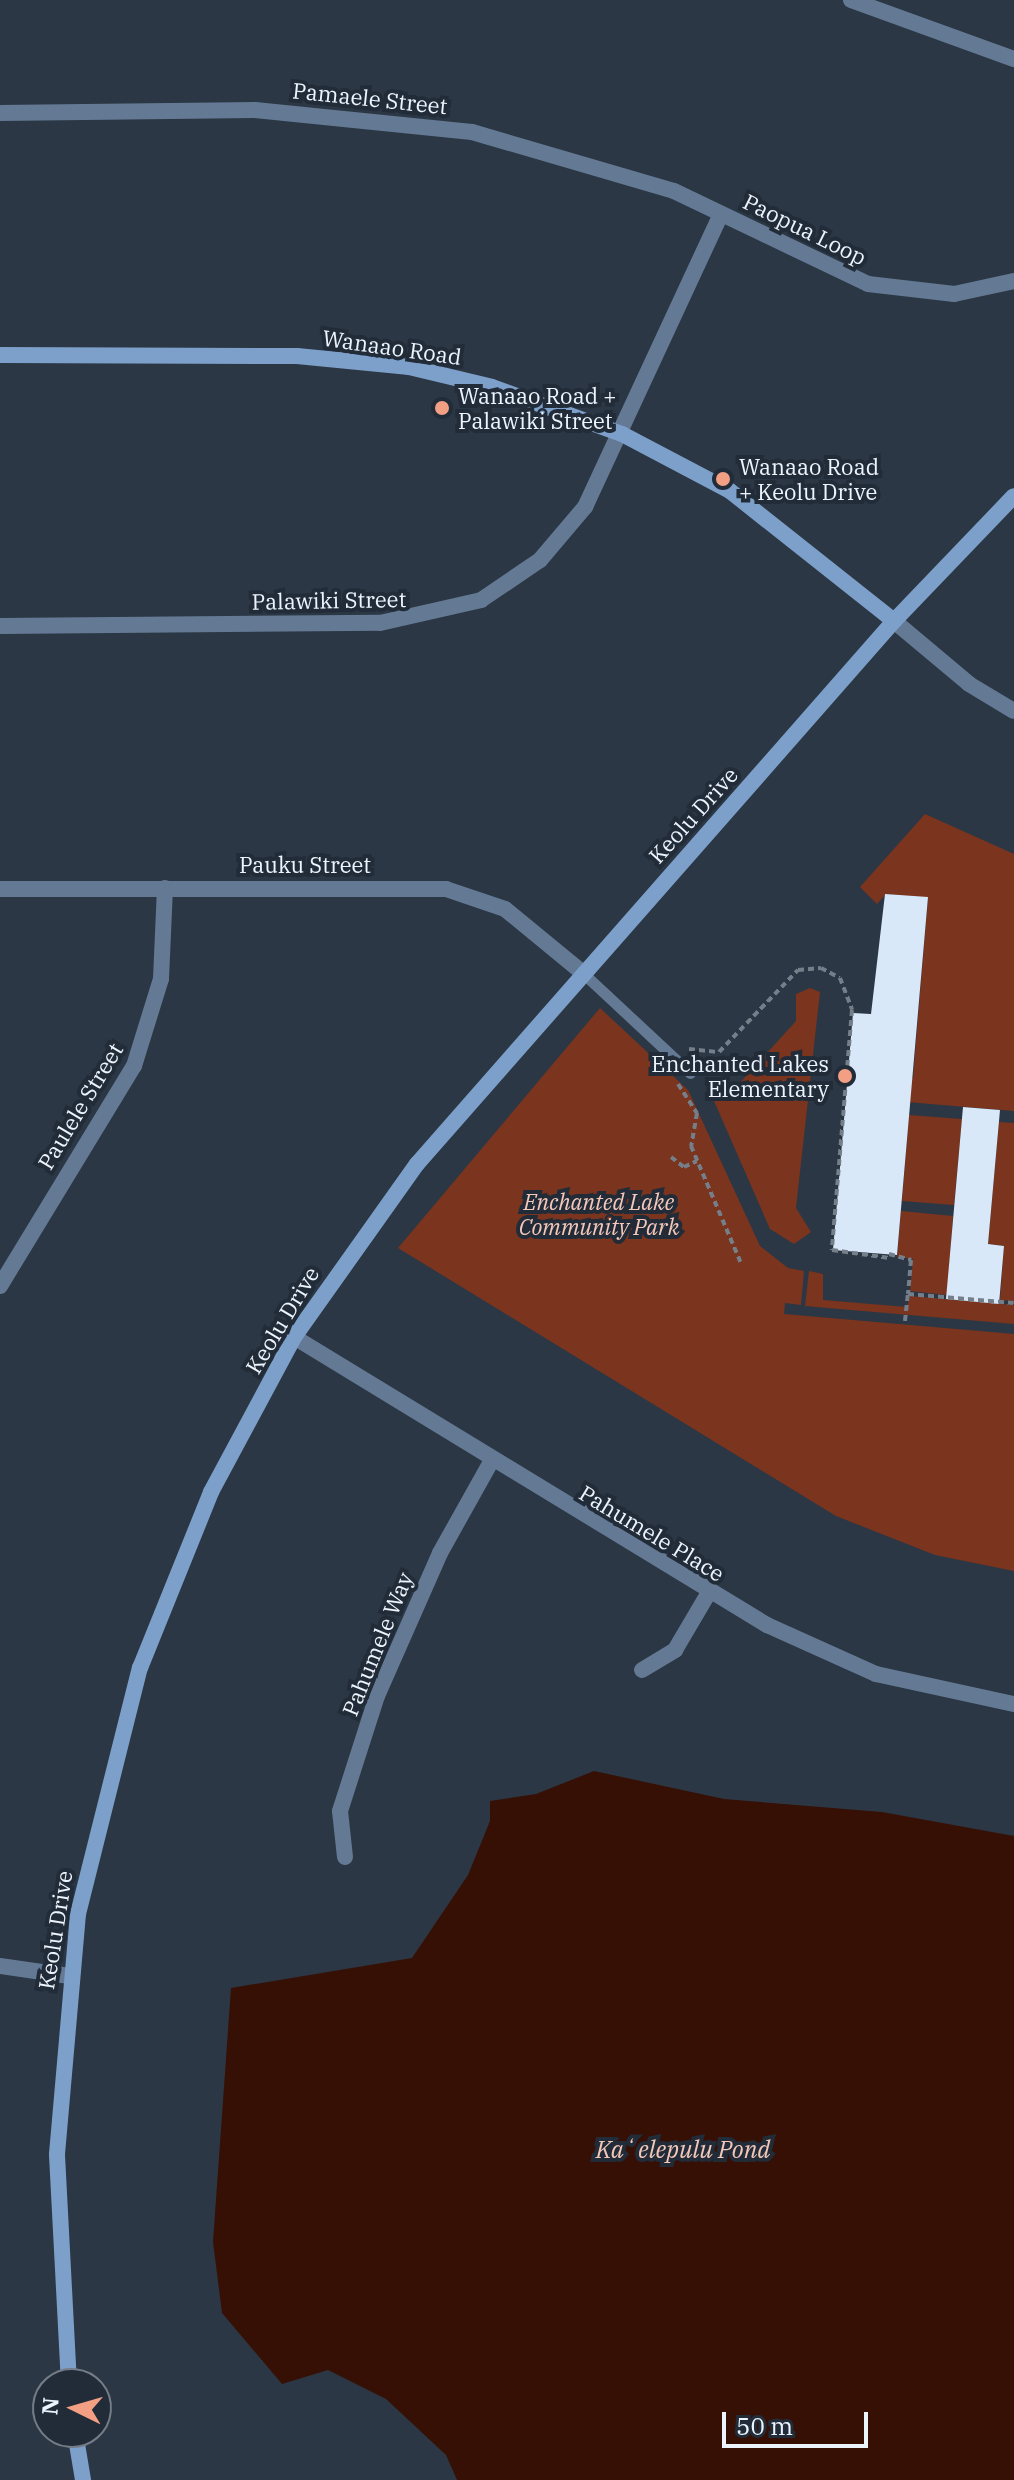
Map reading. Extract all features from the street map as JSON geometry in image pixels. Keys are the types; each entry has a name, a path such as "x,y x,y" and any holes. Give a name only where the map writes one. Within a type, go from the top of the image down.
{"main road":[{"name":"Wanaao Road","path":"0,355 357,360 449,375 622,434 771,518 894,621"},
{"name":"Keolu Drive","path":"68,2368 57,2154 69,1976 90,1851 140,1668 211,1492 294,1337 417,1164 894,621 1014,496"},
{"path":"78,2448 83,2480"}],"street":[{"path":"851,0 1014,59"},
{"name":"Pamaele Street","path":"0,113 255,110 383,118 549,149 721,214"},
{"name":"Paopua Loop","path":"622,434 721,214 868,284 954,294 1014,281"},
{"name":"Palawiki Street","path":"0,626 380,623 449,612 540,560 585,507 622,434"},
{"name":"Wanaao Road","path":"894,621 969,684 1014,711"},
{"name":"Paulele Street","path":"0,1286 134,1066 161,979 165,888"},
{"name":"Pauku Street","path":"0,889 446,889 505,909 584,974"},
{"name":"Pahumele Place","path":"294,1337 708,1594 876,1674 1014,1704"},
{"name":"Pahumele Way","path":"345,1857 340,1811 377,1696 440,1553 492,1460"},
{"path":"642,1670 675,1650 708,1594"},
{"path":"0,1966 69,1976"}],"lane":[{"path":"584,974 690,1073"}],"path":[{"path":"677,1038 696,1053 719,1052 786,976 809,966 840,978 852,1010 832,1250 911,1260 905,1321"},
{"path":"672,1076 697,1113 691,1146 741,1263"},
{"path":"770,1097 803,1099"},
{"path":"671,1157 684,1167 697,1161"},
{"path":"908,1294 1014,1303"}],"green space":[{"path":"925,814 1014,854 1014,1111 859,1098 861,1074 913,1078 928,898 886,894 877,904 860,887"},
{"path":"810,988 820,992 796,1208 811,1232 794,1244 770,1229 714,1101 727,1097 796,1021 796,994"},
{"name":"Enchanted Lake Community Park","path":"600,1008 688,1090 760,1246 788,1268 804,1271 801,1305 785,1303 784,1314 1014,1334 1014,1571 935,1555 836,1516 398,1248"},
{"path":"909,1115 962,1119 954,1205 902,1201"},
{"path":"999,1122 1014,1123 1014,1301 1000,1300 1004,1246 988,1244"},
{"path":"901,1211 953,1216 947,1295 910,1291 913,1259 897,1257"},
{"path":"809,1271 823,1274 823,1300 907,1307 910,1296 1014,1305 1014,1324 805,1306"}],"water":[{"name":"Kaʻelepulu Pond","path":"594,1771 724,1799 882,1812 1014,1836 1014,2480 457,2480 446,2455 386,2399 328,2370 282,2384 222,2313 213,2242 231,1988 412,1958 468,1875 490,1821 490,1801 536,1794"}],"building":[{"path":"885,894 928,897 897,1255 833,1250 853,1013 871,1014"},
{"path":"963,1107 1000,1110 988,1244 1004,1246 999,1304 946,1299"}],"place":[{"name":"Wanaao Road + Palawiki Street","path":"442,408"},
{"name":"Wanaao Road + Keolu Drive","path":"723,479"},
{"name":"Enchanted Lakes Elementary","path":"845,1076"}]}
